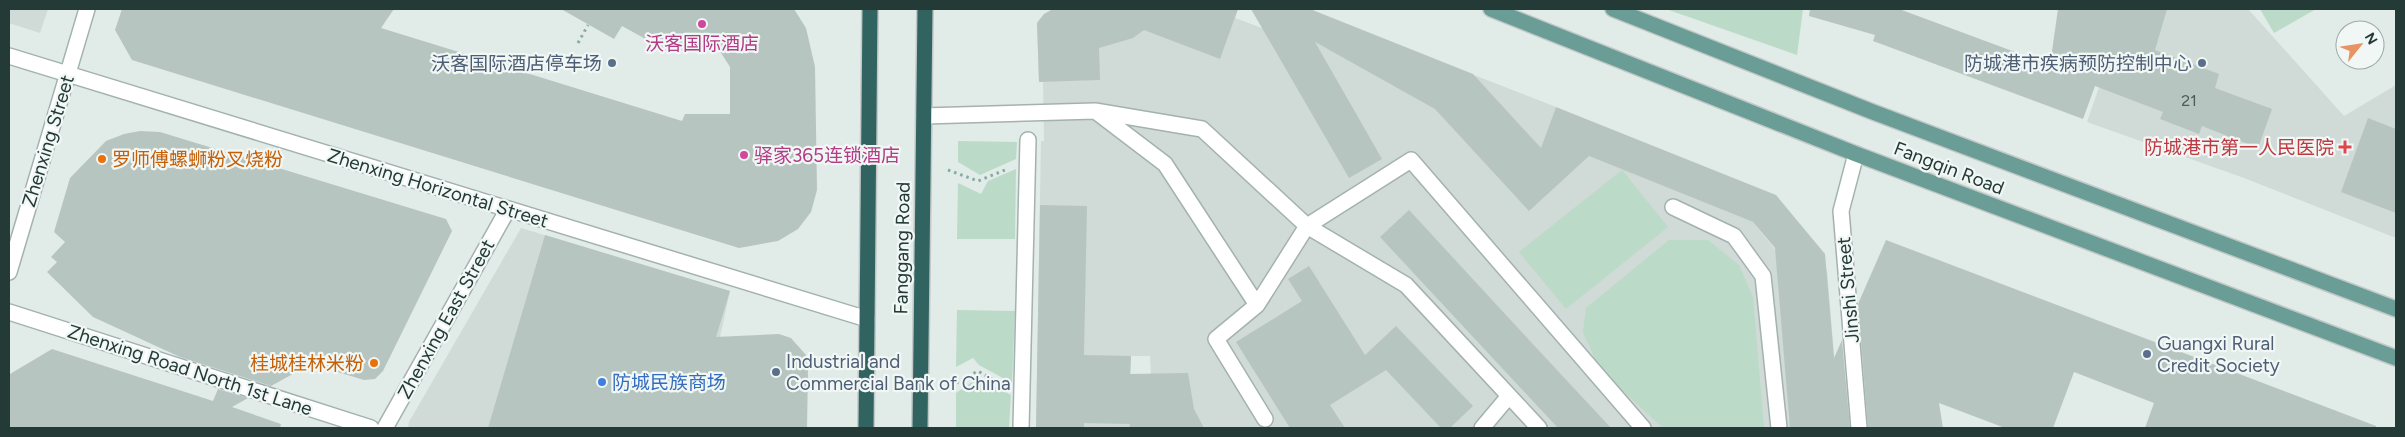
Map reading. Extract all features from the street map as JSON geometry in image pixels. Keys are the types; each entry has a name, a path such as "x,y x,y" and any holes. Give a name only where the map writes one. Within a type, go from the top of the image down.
{"highway":[{"name":"Fanggang Road","path":"866,428 870,9"},
{"name":"Fanggang Road","path":"920,428 925,9"}],"main road":[{"name":"Fangqin Road","path":"1491,9 1856,154 2396,358"},
{"name":"Fangqin Road","path":"1613,9 1874,112 2396,309"}],"street":[{"name":"Zhenxing Street","path":"9,272 87,9"},
{"name":"Zhenxing Horizontal Street","path":"9,56 867,319"},
{"path":"924,116 1094,111 1202,129 1307,226 1406,286 1539,428"},
{"path":"1094,111 1164,164 1257,305"},
{"path":"1021,428 1028,140"},
{"name":"Jinshi Street","path":"1856,154 1841,211 1859,428"},
{"path":"1265,419 1216,339 1257,305 1307,226 1411,160 1643,428"},
{"path":"1673,207 1734,236 1763,276 1779,428"},
{"name":"Zhenxing East Street","path":"384,428 508,209"},
{"name":"Zhenxing Road North 1st Lane","path":"9,312 371,428"},
{"path":"1482,428 1509,396"}],"path":[{"path":"578,43 588,24"},
{"path":"948,170 978,181 1028,161"},
{"path":"946,389 978,371 1022,397"}],"shaded area":[{"path":"9,9 48,9 40,33 9,23"},
{"path":"1053,9 1238,9 1235,18 1262,28 1295,9 1315,42 1453,118 1474,75 1556,107 1545,138 1753,222 1793,272 1827,270 1840,428 1036,428 1041,141 1044,141 1043,82 1039,82 1037,23 1044,14","holes":["1131,356 1150,356 1153,413 1130,412"]},
{"name":"防城港市疾病预防控制中心","path":"2126,9 2248,9 2344,116 2396,85 2396,238 2244,178 2087,122"},
{"path":"521,228 730,291 720,337 718,428 408,428 409,422"}],"green space":[{"path":"1666,9 1803,9 1797,55"},
{"path":"2260,9 2316,9 2274,33"},
{"path":"958,141 1017,142 1016,159 980,175 958,162"},
{"path":"1016,169 1015,239 957,239 958,183 981,194 988,181"},
{"path":"1622,170 1668,227 1566,309 1519,252"},
{"path":"1669,240 1708,240 1739,265 1753,297 1764,428 1663,428 1600,370 1583,332 1586,308"},
{"path":"957,310 1015,311 1012,383 979,365 973,358 956,367"},
{"path":"978,378 1011,395 1009,428 956,428 956,393"}],"building":[{"path":"122,9 394,9 381,28 682,121 685,114 730,114 730,67 713,40 671,53 622,26 614,39 561,9 794,9 806,28 815,67 817,190 811,212 798,229 778,241 739,248 132,60 115,30"},
{"path":"1053,9 1238,9 1220,59 1144,30 1133,38 1099,48 1100,80 1039,82 1037,23 1044,14"},
{"path":"1251,9 1310,9 1473,74 1541,148 1556,107 1776,195 1825,254 1834,358 1842,340 1850,428 1790,428 1775,248 1753,222 1589,156 1529,211 1435,109 1315,42 1382,159 1349,178"},
{"path":"1810,9 1899,9 2050,65 2058,9 2167,9 2155,50 2219,74 2215,88 2272,109 2258,148 2202,126 2199,134 2160,119 2163,112 2095,86 2083,119 1873,41 1875,35 1809,16"},
{"path":"2368,118 2396,129 2396,213 2341,192"},
{"path":"140,131 160,132 446,219 452,231 383,371 375,379 364,380 311,364 271,386 180,357 93,317 47,272 57,262 51,257 65,242 54,232 70,178 106,141 124,134"},
{"path":"1040,205 1087,206 1084,355 1131,356 1130,374 1188,373 1194,409 1204,428 1129,428 1130,424 1084,423 1084,428 1036,428"},
{"path":"1409,210 1611,428 1558,428 1380,237"},
{"path":"545,235 730,291 716,337 779,334 791,338 806,355 808,370 807,428 488,428"},
{"path":"1886,240 2376,426 2376,428 2145,428 2154,403 2074,372 2053,428 2005,428 1939,403 1943,428 1868,428 1858,304"},
{"path":"1309,266 1365,355 1396,326 1473,406 1450,428 1441,428 1386,370 1330,405 1345,428 1290,428 1236,342 1302,301 1288,279"},
{"path":"52,349 213,401 218,389 248,398 232,407 281,424 280,428 9,428 10,374"}],"place":[{"name":"沃客国际酒店","path":"702,24"},
{"name":"沃客国际酒店停车场","path":"612,63"},
{"name":"防城港市疾病预防控制中心","path":"2202,63"},
{"name":"防城港市第一人民医院","path":"2345,147"},
{"name":"驿家365连锁酒店","path":"744,155"},
{"name":"罗师傅螺蛳粉叉烧粉","path":"102,159"},
{"name":"Guangxi Rural Credit Society","path":"2147,354"},
{"name":"桂城桂林米粉","path":"374,363"},
{"name":"Industrial and Commercial Bank of China","path":"776,372"},
{"name":"防城民族商场","path":"602,382"}]}
